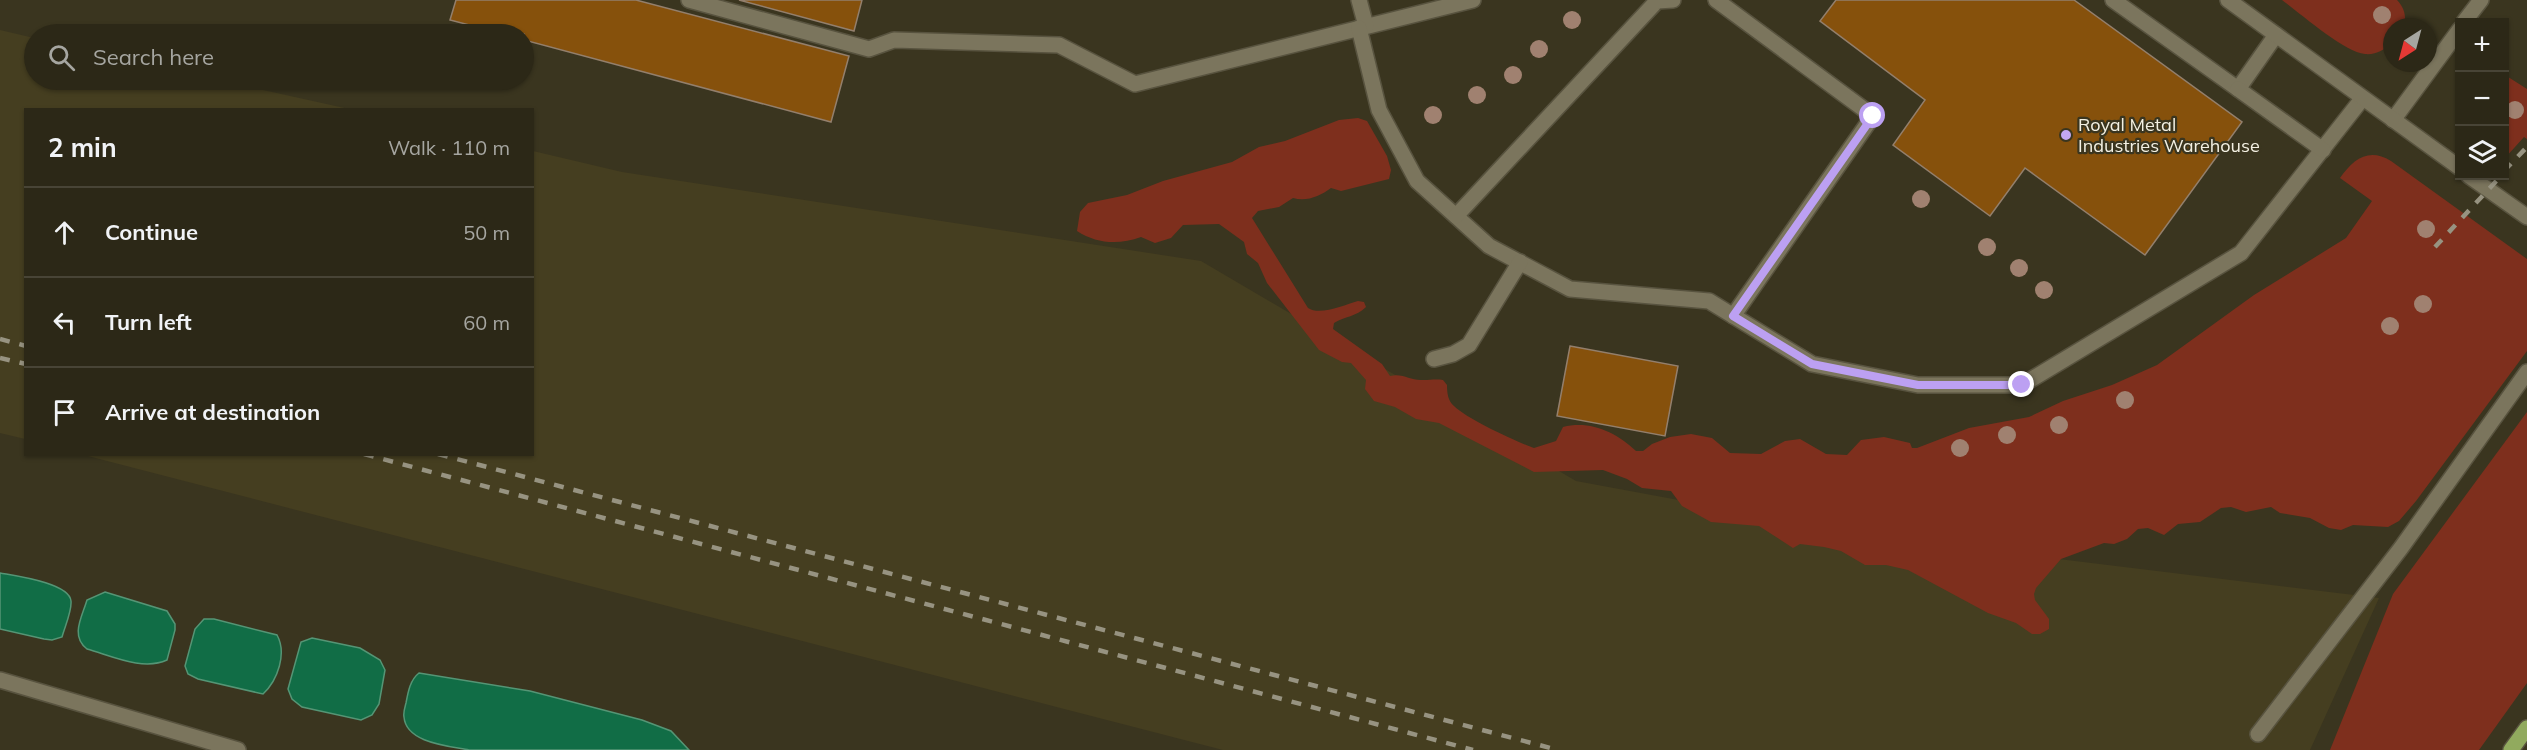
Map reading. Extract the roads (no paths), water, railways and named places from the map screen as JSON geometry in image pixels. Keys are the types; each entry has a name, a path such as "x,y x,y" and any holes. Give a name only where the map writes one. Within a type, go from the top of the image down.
{"main road":[{"path":"2511,750 2527,728"}],"street":[{"path":"689,0 869,49 894,40 1059,45 1134,84 1473,0"},
{"path":"1359,0 1362,27 1379,110 1417,181 1489,246 1570,289 1709,301 1812,364 1918,385 2022,385 2241,253 2362,99"},
{"path":"1456,216 1657,2 1673,0"},
{"path":"1716,0 1873,116 1733,316"},
{"path":"2114,0 2323,150"},
{"path":"2228,0 2455,164"},
{"path":"2467,18 2481,0"},
{"path":"2238,89 2276,35"},
{"path":"2393,120 2455,36"},
{"path":"2475,180 2527,217"},
{"path":"1434,359 1453,354 1469,345 1520,262"},
{"path":"2258,734 2401,548 2527,372"},
{"path":"0,680 238,750"}],"railway":[{"path":"2509,166 2527,147"},
{"path":"2435,247 2497,180"},
{"path":"0,339 24,345"},
{"path":"0,358 24,364"},
{"path":"371,456 1473,750"},
{"path":"446,456 1558,750"}],"place":[{"name":"Royal Metal Industries Warehouse","path":"2066,135"}]}
